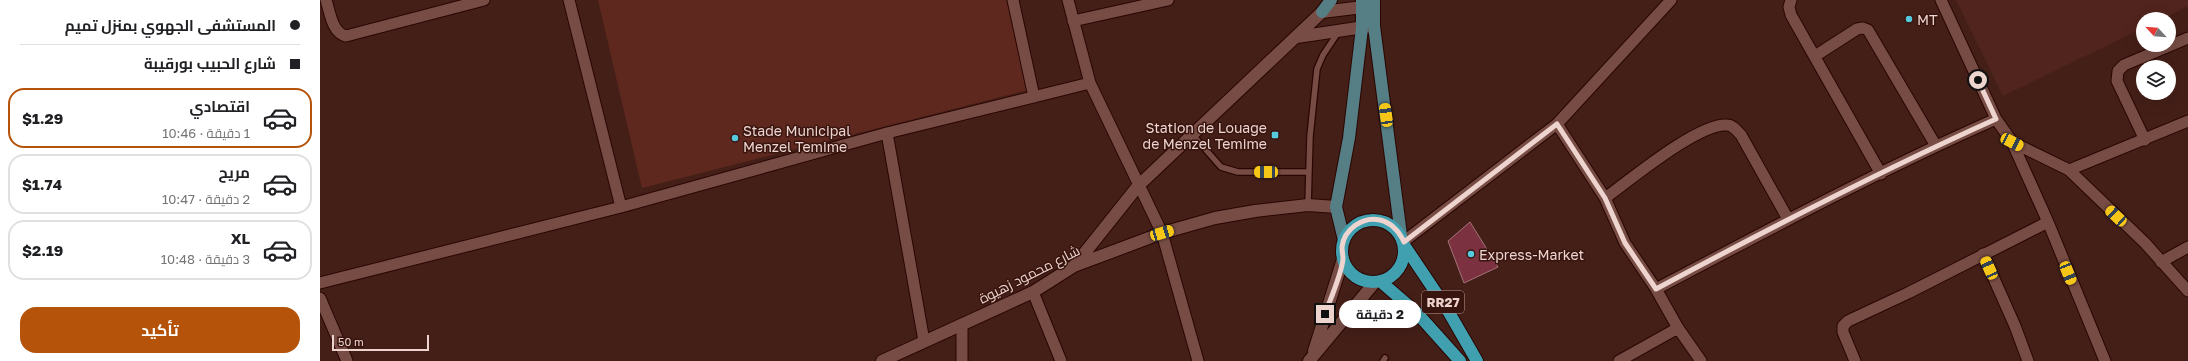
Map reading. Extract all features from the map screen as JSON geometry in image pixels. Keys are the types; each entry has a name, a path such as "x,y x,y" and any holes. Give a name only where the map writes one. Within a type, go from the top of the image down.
{"highway":[{"name":"RR27","path":"1344,240 1356,224 1371,220 1386,222 1394,227 1447,309 1477,361"},
{"path":"1343,259 1344,240"},
{"name":"RR27","path":"1343,259 1350,271 1355,276 1368,282 1377,282 1392,275 1402,264 1403,241"},
{"name":"RR27","path":"1377,282 1416,312 1460,361"}],"main road":[{"path":"1074,266 1138,186 1297,37 1322,12 1331,0"},
{"path":"1322,12 1368,3 1362,28 1349,138 1336,207 1344,240"},
{"name":"RR27","path":"1368,3 1374,26 1403,241"},
{"path":"1297,37 1374,26"},
{"name":"شارع محمود زهيوة","path":"882,361 1034,292 1074,266 1162,233 1215,218 1308,204 1336,207"},
{"path":"1313,359 1343,259"},
{"path":"1313,359 1377,282"}],"street":[{"path":"326,0 334,26 342,35 346,36 484,0"},
{"path":"569,0 621,207"},
{"path":"1013,0 1034,96"},
{"path":"1068,0 1090,83 1138,186 1162,233 1198,361"},
{"path":"1073,21 1168,0"},
{"path":"1403,241 1557,124 1671,0"},
{"path":"1790,0 1789,7 1791,15 1881,174"},
{"path":"1940,0 1996,119 2012,142 2048,222 2105,361"},
{"path":"1815,56 1857,29 1863,28 1868,30 1936,146"},
{"path":"2145,140 2117,81 2118,71 2124,65 2188,38"},
{"path":"320,283 621,207 886,133 1090,83"},
{"path":"1656,289 1788,219 1936,146 1996,119"},
{"path":"2069,170 2188,121"},
{"path":"1557,124 1605,198 1625,243 1656,289 1678,328 1702,361"},
{"path":"1605,198 1686,139 1727,125 1734,127 1741,136 1788,219"},
{"path":"886,133 924,341"},
{"path":"2012,142 2069,170 2145,243 2188,291"},
{"path":"1855,361 1843,332 1843,326 1848,321 1908,293 2048,222"},
{"path":"2161,262 2188,247"},
{"path":"1983,254 2015,326 2028,361"},
{"path":"1034,292 1062,361"},
{"path":"320,298 347,361"},
{"path":"962,324 962,361"},
{"path":"1619,361 1678,328"}],"lane":[{"path":"1308,204 1310,136 1317,69 1340,30"},
{"path":"1192,134 1221,167 1238,172 1309,172"}],"shaded area":[{"name":"Stade Municipal Menzel Temime","path":"598,0 1015,0 1036,88 642,188"},
{"path":"1956,0 2188,0 2188,6 2176,12 2136,12 2136,31 2003,96"}],"building":[{"name":"Express-Market","path":"1470,222 1498,267 1464,283 1448,241"}],"place":[{"name":"MT","path":"1909,19"},
{"name":"Station de Louage de Menzel Temime","path":"1275,135"},
{"name":"Stade Municipal Menzel Temime","path":"735,138"},
{"name":"Express-Market","path":"1471,254"}],"route":[{"path":"1325,314 1343,259 1342,246 1344,240 1349,231 1356,224 1366,220 1376,219 1386,222 1394,227 1401,235 1404,242 1557,124 1605,198 1625,243 1656,289 1836,195 1936,146 1996,119 1978,80"}]}
